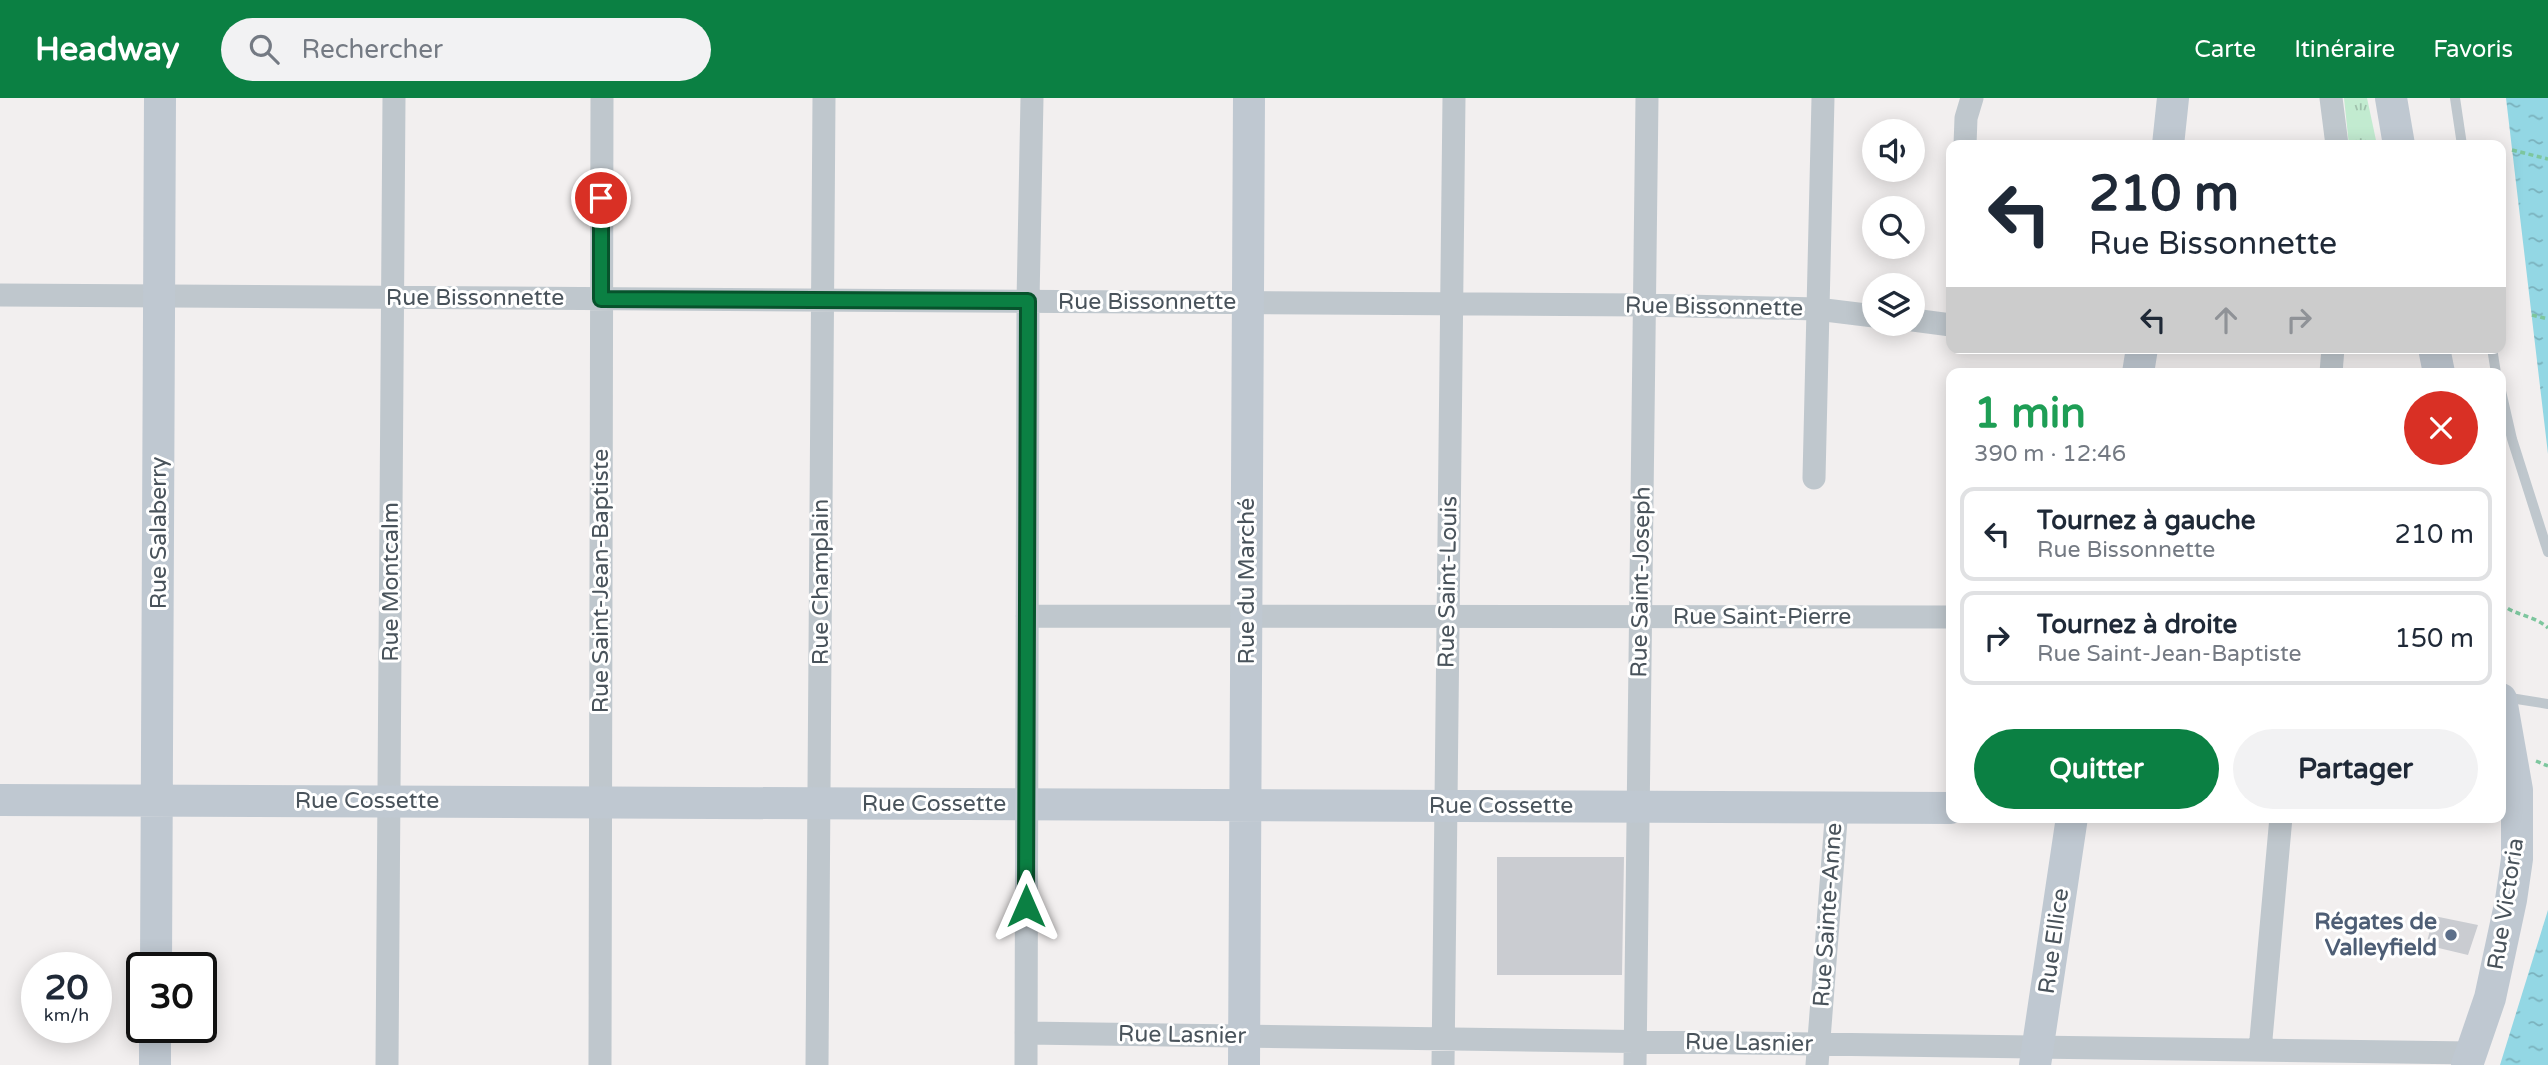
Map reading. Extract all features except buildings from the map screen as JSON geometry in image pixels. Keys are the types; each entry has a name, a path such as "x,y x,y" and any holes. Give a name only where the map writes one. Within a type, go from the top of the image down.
{"street":[{"name":"Rue Salaberry","path":"156,952 160,98"},
{"name":"Rue Montcalm","path":"387,1065 394,98"},
{"name":"Rue Saint-Jean-Baptiste","path":"600,1065 601,98"},
{"name":"Rue Champlain","path":"817,1065 824,98"},
{"path":"1026,1065 1028,301 1032,98"},
{"name":"Rue du Marché","path":"1244,1050 1249,98"},
{"name":"Rue Saint-Louis","path":"1443,1065 1454,98"},
{"name":"Rue Saint-Joseph","path":"1635,1065 1647,98"},
{"path":"1814,478 1823,98"},
{"path":"1965,140 1966,118 1972,98"},
{"path":"2169,140 2173,98"},
{"path":"2331,98 2335,140"},
{"path":"2391,98 2398,140"},
{"name":"Rue Bissonnette","path":"0,295 1644,304 1817,309 1862,315"},
{"path":"1925,322 1946,324"},
{"name":"Rue Saint-Pierre","path":"1027,616 1946,617"},
{"name":"Rue Victoria","path":"2469,1059 2490,998 2517,859 2509,815 2511,751 2506,724"},
{"name":"Rue Cossette","path":"0,800 1946,807"},
{"name":"Rue Sainte-Anne","path":"1818,1054 1837,807"},
{"name":"Rue Ellice","path":"2037,1056 2071,823"},
{"path":"2260,1050 2280,823"},
{"name":"Rue Lasnier","path":"1026,1033 1244,1050 1443,1039 1635,1041 1818,1054 2037,1056 2260,1050 2469,1059"},
{"path":"155,1043 155,1065"}],"lane":[{"path":"2455,98 2461,140"},
{"path":"2506,413 2548,552"},
{"path":"2506,699 2548,704"}],"path":[{"path":"2512,150 2548,159"},
{"path":"2532,315 2548,319"},
{"path":"2506,607 2541,622 2548,628"}],"green space":[{"path":"2344,98 2367,98 2376,140 2348,140"}],"water":[{"path":"2506,98 2548,98 2548,454"},
{"path":"2548,910 2548,1065 2500,1065"}],"place":[{"name":"Régates de Valleyfield","path":"2451,935"}],"route":[{"path":"601,198 601,299 1028,301 1026,906"}]}
